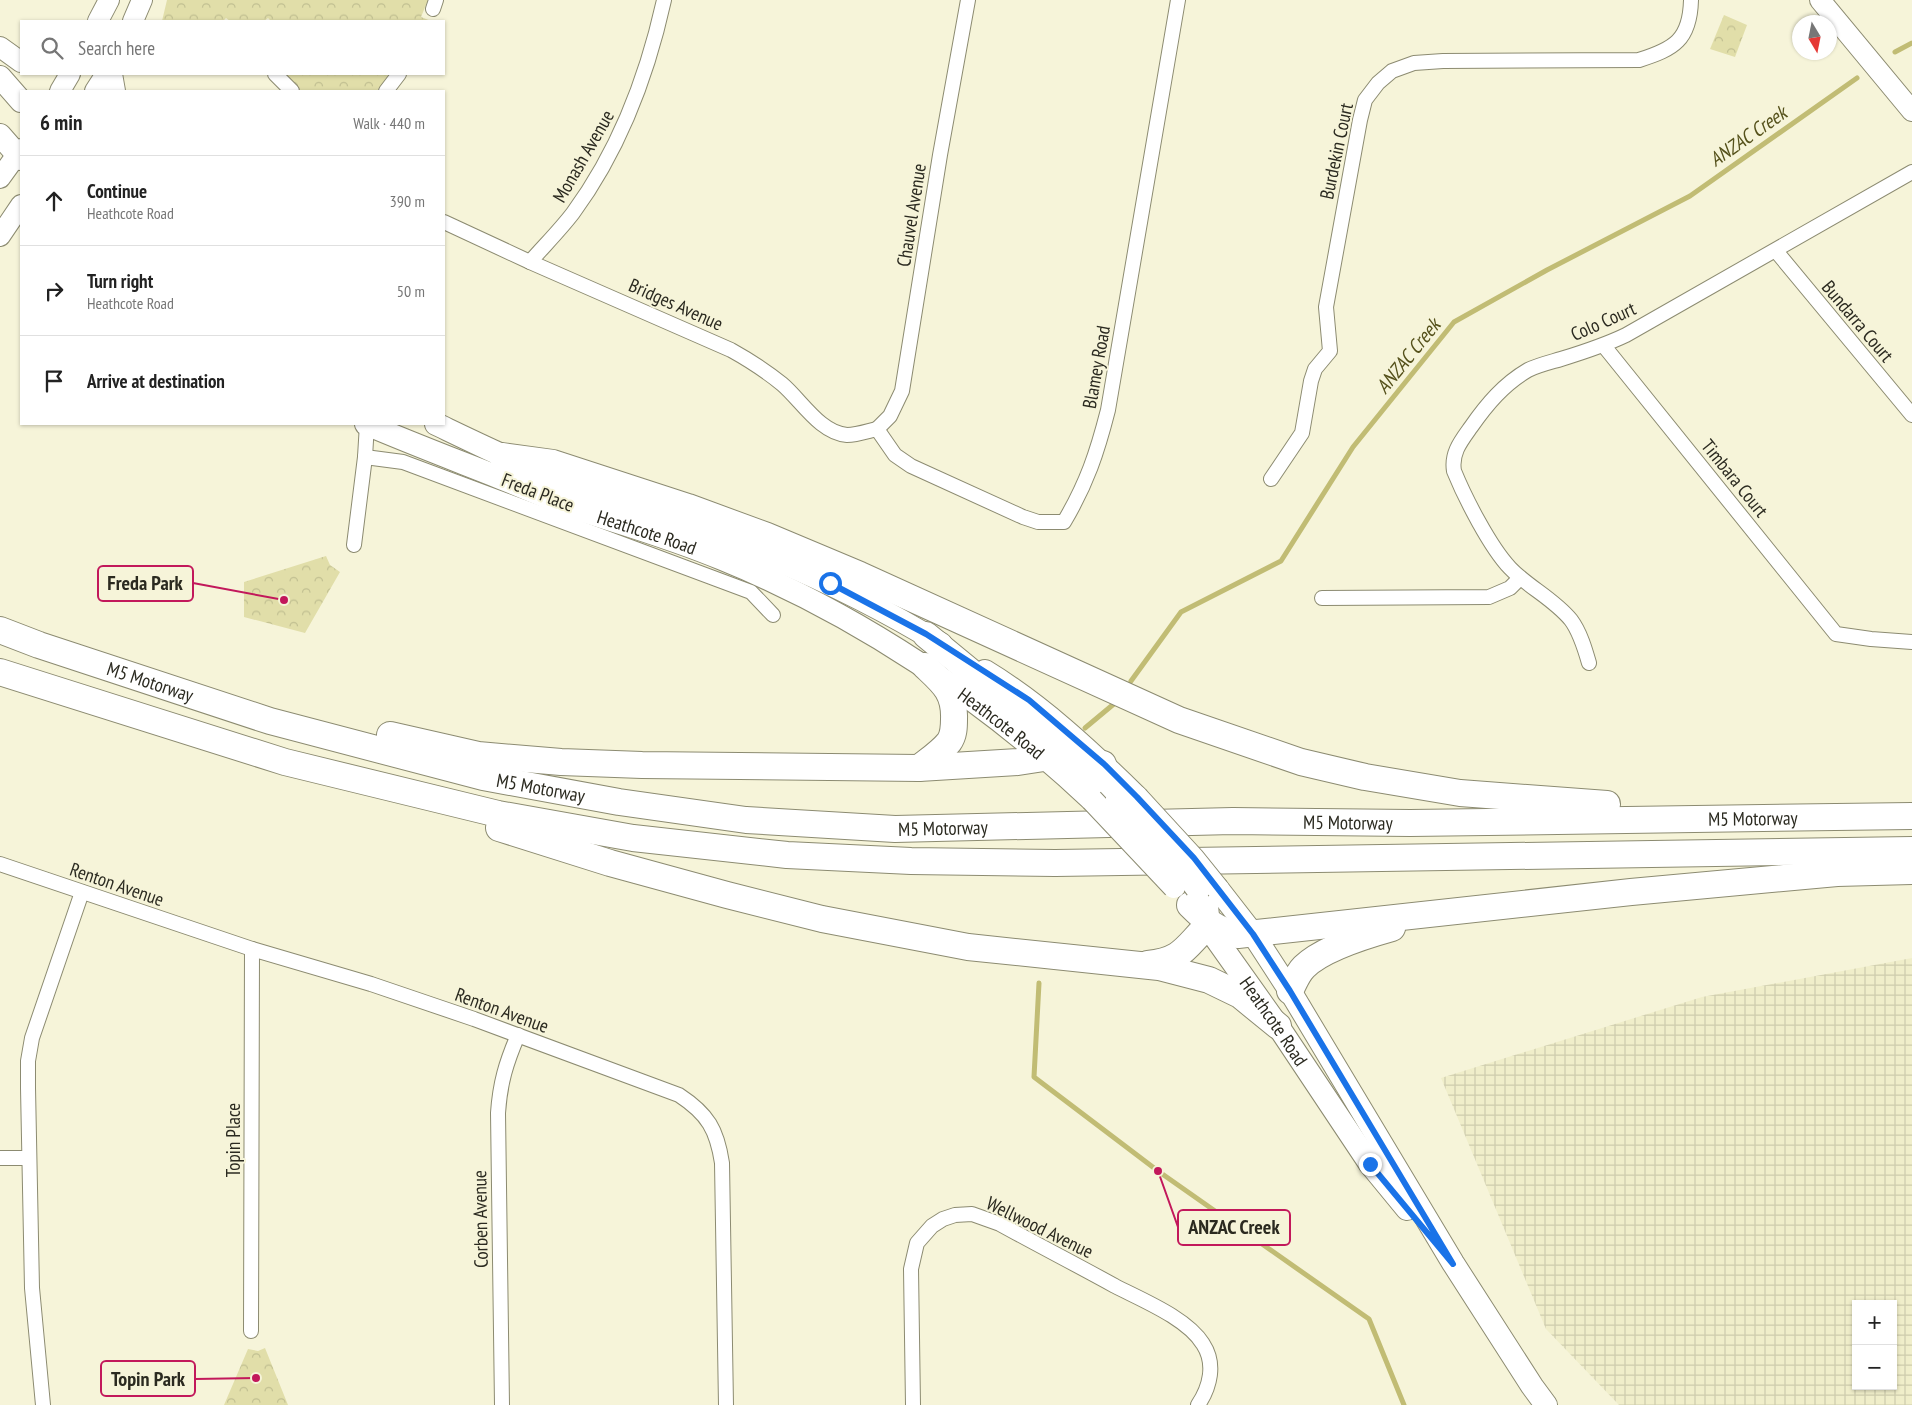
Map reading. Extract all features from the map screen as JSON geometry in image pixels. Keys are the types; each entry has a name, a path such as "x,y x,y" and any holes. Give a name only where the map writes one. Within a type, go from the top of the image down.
{"highway":[{"path":"502,456 553,463 688,507 767,536 860,575 1179,720 1301,762 1365,777 1470,794 1575,803 1912,816"},
{"name":"M5 Motorway","path":"0,630 39,645 270,721 483,777 618,802 746,820 895,829 1233,821 1410,823 1912,816"},
{"path":"926,634 1072,757 1128,798 1183,867 1199,903 1227,933 1238,935 1253,934 1564,899 1838,873 1912,871"},
{"path":"39,645 148,666 315,718 478,755 561,762 642,765 919,768 1072,757 1104,764"},
{"path":"919,768 943,748 950,740 954,730 952,696 944,684 925,666"},
{"name":"M5 Motorway","path":"0,672 286,762 498,814 633,838 787,855 1055,863 1912,850"},
{"path":"286,762 610,863 822,919 968,947 1159,967 1209,980 1240,996 1278,1026"},
{"path":"1132,965 1165,962 1179,956 1199,903"},
{"path":"1290,991 1304,966 1315,958 1368,935 1440,914"}],"main road":[{"path":"99,20 109,0"},
{"path":"133,20 142,0"},
{"path":"1820,0 1912,111"},
{"path":"0,47 20,61"},
{"path":"61,90 69,75"},
{"path":"96,90 105,75"},
{"path":"111,75 114,90"},
{"path":"0,77 20,100"},
{"path":"0,135 20,154 0,178"},
{"path":"0,236 20,206"},
{"name":"Heathcote Road","path":"368,425 576,508 668,538 724,559 815,602 925,666 989,712 1092,800 1199,903 1370,1164 1453,1264"},
{"name":"Heathcote Road","path":"438,425 502,456 580,489 699,531 830,583 926,634 1029,700 1104,764 1128,798"},
{"name":"Heathcote Road","path":"1199,903 1253,934 1290,991 1453,1264 1546,1405"}],"street":[{"name":"Monash Avenue","path":"530,262 572,213 599,174 619,138 648,65 664,0"},
{"name":"Chauvel Avenue","path":"877,429 890,416 902,391 940,155 968,0"},
{"name":"Blamey Road","path":"877,429 895,454 911,466 1023,517 1038,522 1064,522 1089,475 1108,410 1178,0"},
{"name":"Burdekin Court","path":"1271,478 1302,432 1311,381 1320,362 1330,351 1326,306 1360,120 1365,100 1378,83 1392,71 1414,63 1443,61 1638,60 1660,53 1676,43 1689,26 1691,0"},
{"path":"276,75 291,90"},
{"path":"387,90 398,75"},
{"name":"Colo Court","path":"1589,663 1582,642 1572,622 1557,606 1520,578 1500,556 1490,542 1458,482 1452,462 1455,453 1484,408 1508,384 1530,369 1604,346 1912,172"},
{"name":"Bridges Avenue","path":"445,222 731,350 758,366 784,386 831,430 848,435 877,429"},
{"name":"Bundarra Court","path":"1776,250 1912,416"},
{"name":"Timbara Court","path":"1604,346 1836,634 1912,642"},
{"path":"354,545 365,458 366,425"},
{"name":"Freda Place","path":"365,458 403,462 751,592 773,614"},
{"path":"1322,598 1490,597 1510,588 1520,578"},
{"name":"Renton Avenue","path":"0,864 252,949 371,984 518,1035 679,1095 698,1108 712,1126 719,1142 722,1163 726,1405"},
{"path":"43,1405 32,1288 28,1158 28,1061 32,1038 82,892"},
{"name":"Topin Place","path":"250,1332 252,949"},
{"name":"Corben Avenue","path":"502,1405 498,1113 500,1088 506,1064 518,1035"},
{"path":"0,1158 28,1158"},
{"name":"Wellwood Avenue","path":"912,1405 911,1269 917,1243 923,1234 943,1219 956,1215 972,1214 1000,1224 1167,1314 1194,1331 1204,1345 1209,1358 1210,1376 1207,1391 1198,1405"}],"shaded area":[{"path":"1912,958 1912,1405 1619,1405 1546,1329 1441,1078 1702,997"}],"green space":[{"path":"167,0 428,0 421,17 428,20 270,20 268,18 265,20 229,20 226,18 224,20 162,20"},
{"path":"1724,15 1747,25 1735,57 1710,49"},
{"path":"283,75 388,75 378,90 298,90"},
{"path":"326,556 330,565 340,572 305,633 244,617 244,582"},
{"path":"265,1348 288,1405 224,1405 248,1349 258,1351"}],"waterway":[{"name":"ANZAC Creek","path":"1895,52 1912,43"},
{"name":"ANZAC Creek","path":"1131,681 1181,612 1281,561 1353,447 1454,322 1547,270 1690,196 1857,78"},
{"name":"ANZAC Creek","path":"1085,728 1115,703"},
{"name":"ANZAC Creek","path":"1039,983 1034,1077 1158,1171 1369,1319 1404,1405"}],"place":[{"name":"Freda Park","path":"284,600"},
{"name":"ANZAC Creek","path":"1158,1171"},
{"name":"Topin Park","path":"256,1378"}],"route":[{"path":"830,583 926,634 1029,700 1104,764 1194,858 1253,934 1290,991 1453,1264 1370,1164"}]}
